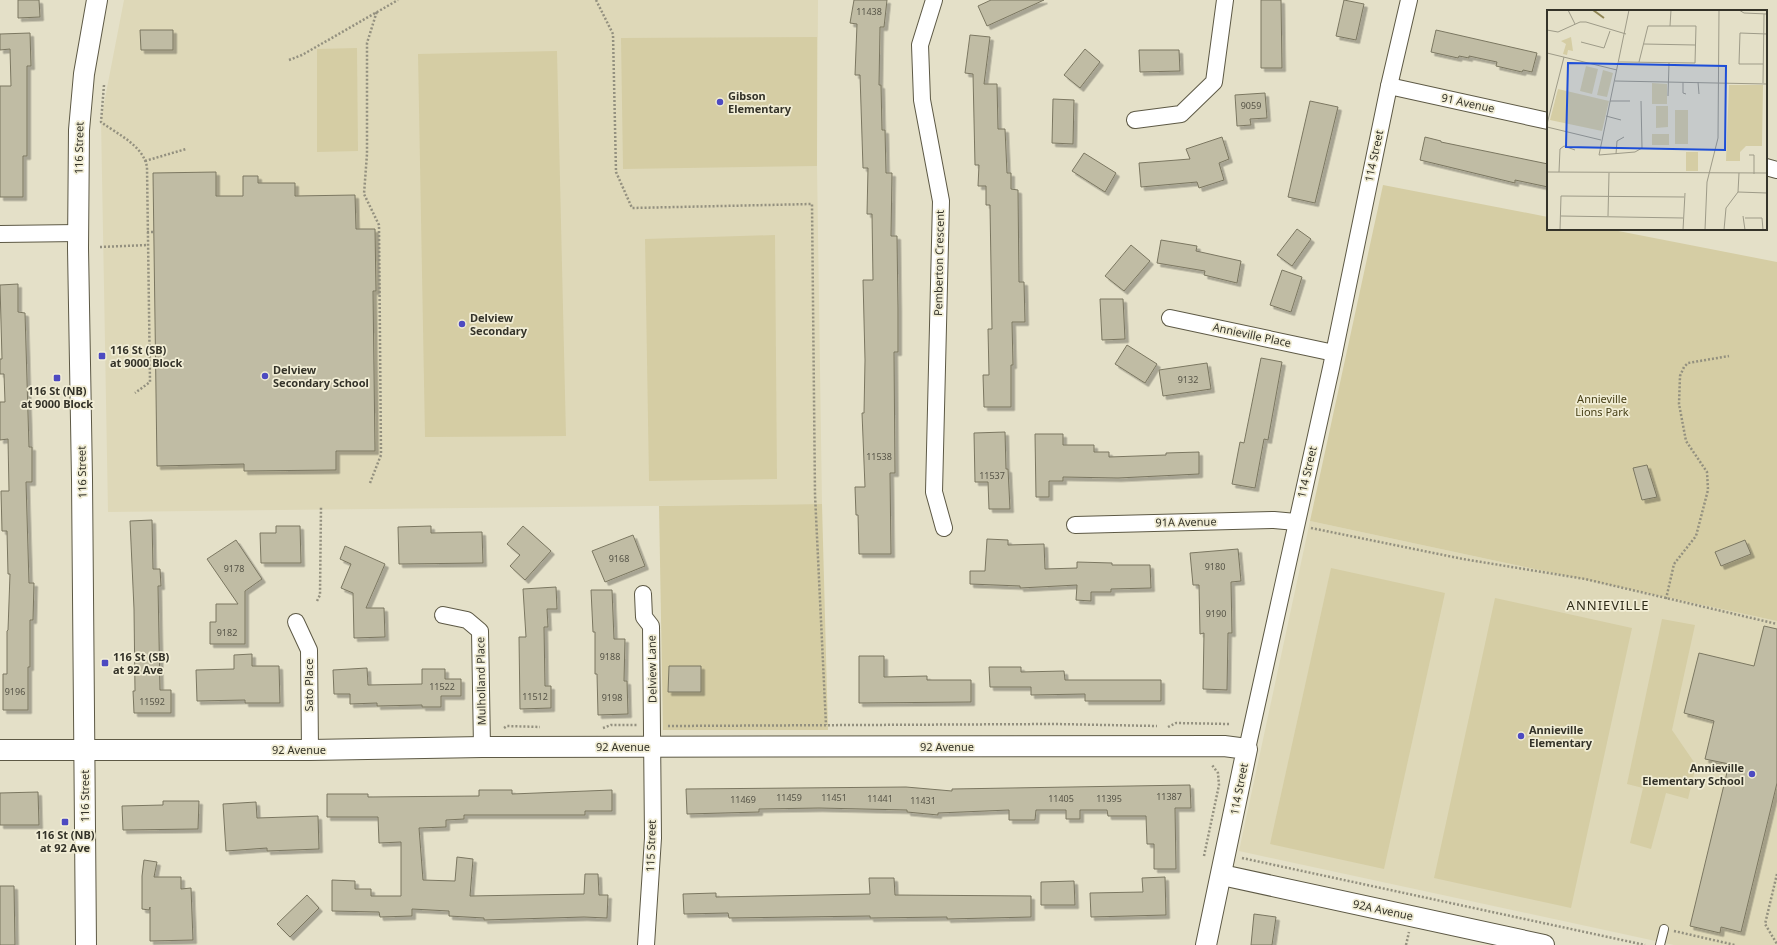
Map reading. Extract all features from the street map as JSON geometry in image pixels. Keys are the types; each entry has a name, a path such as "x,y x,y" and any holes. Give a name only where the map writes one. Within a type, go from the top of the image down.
{"street":[{"name":"116 Street","path":"86,945 78,233 80,122 84,74 97,0"},
{"name":"Pemberton Crescent","path":"934,0 920,45 922,100 941,201 934,492 944,528"},
{"path":"1135,120 1181,114 1214,82 1224,0"},
{"name":"114 Street","path":"1206,945 1222,875 1246,749 1302,525 1334,353 1389,86 1409,0"},
{"name":"91 Avenue","path":"1389,86 1547,120"},
{"path":"1767,167 1777,170"},
{"path":"0,234 78,233"},
{"name":"Annieville Place","path":"1170,318 1334,353"},
{"name":"91A Avenue","path":"1076,525 1266,520 1302,525"},
{"name":"Delview Lane","path":"643,594 644,618 652,626 653,747"},
{"name":"Mulholland Place","path":"443,615 467,620 480,631 482,747"},
{"name":"Sato Place","path":"296,622 309,650 310,750"},
{"name":"92 Avenue","path":"0,750 310,750 482,747 1224,746 1246,749"},
{"name":"115 Street","path":"646,945 653,838 653,747"},
{"name":"92A Avenue","path":"1222,875 1544,945"}],"lane":[{"path":"1660,945 1664,929"}],"path":[{"path":"289,60 302,55 398,0"},
{"path":"596,0 613,34 616,172 632,208 812,204 815,495 826,725"},
{"path":"370,483 381,455 379,225 364,194 367,154 367,43 377,11"},
{"path":"104,85 100,122 137,148 146,162 150,382 135,394"},
{"path":"146,162 186,149"},
{"path":"147,232 153,232"},
{"path":"100,247 148,244"},
{"path":"1666,598 1674,564 1696,536 1708,490 1707,472 1686,441 1679,404 1680,376 1688,362 1729,356"},
{"path":"317,601 320,595 322,507"},
{"path":"1302,525 1463,559 1586,578 1777,624"},
{"path":"660,726 1055,724 1169,726 1176,723 1229,724"},
{"path":"596,728 611,725 642,725"},
{"path":"502,730 507,726 546,728"},
{"path":"1206,849 1218,788 1218,773"},
{"path":"1241,857 1644,945"},
{"path":"1777,874 1764,924 1777,944"},
{"path":"1664,929 1735,945"},
{"path":"1406,945 1409,932"}],"shaded area":[{"name":"Delview Secondary","path":"124,0 818,0 817,166 822,504 108,512 101,119"},
{"name":"Annieville Elementary","path":"1310,521 1777,621 1777,945 1674,945 1239,851"}],"green space":[{"name":"Gibson Elementary","path":"817,37 817,166 623,169 621,38"},
{"path":"357,48 358,151 317,152 317,49"},
{"path":"557,51 566,436 425,437 418,54"},
{"name":"Annieville Lions Park","path":"1383,185 1547,217 1547,230 1613,230 1777,262 1777,621 1310,521"},
{"path":"775,235 777,479 649,481 645,239"},
{"path":"822,504 828,730 663,730 659,506"},
{"path":"1331,568 1445,593 1384,869 1270,844"},
{"path":"1495,598 1632,628 1571,908 1434,878"},
{"path":"1662,619 1695,625 1672,730 1696,765 1688,799 1666,793 1651,849 1630,843 1643,788 1627,784"}],"building":[{"path":"18,0 39,0 40,17 18,18"},
{"path":"854,0 887,0 884,27 880,27 879,85 881,85 882,130 885,130 886,173 892,173 891,236 897,236 898,308 898,352 894,352 895,473 890,473 891,554 859,554 858,515 856,515 855,487 865,487 862,413 864,413 865,360 863,280 873,280 872,214 867,214 868,168 863,168 860,75 855,75 857,24 850,23"},
{"path":"991,0 1044,0 987,26 978,6"},
{"path":"1261,0 1281,0 1282,68 1261,68"},
{"path":"1344,0 1364,4 1356,40 1336,36"},
{"path":"140,30 173,30 173,50 141,50"},
{"path":"1436,30 1537,53 1532,72 1523,70 1522,72 1496,66 1497,62 1469,56 1469,58 1459,56 1458,58 1431,52"},
{"path":"30,33 31,66 27,66 27,156 23,156 23,197 0,197 0,86 11,86 10,49 0,50 0,34"},
{"path":"970,35 990,37 984,84 997,84 998,129 1005,129 1007,173 1011,173 1011,189 1018,190 1019,282 1024,282 1025,322 1012,322 1013,365 1011,365 1011,407 984,407 983,375 989,375 988,329 992,329 990,205 986,205 986,186 978,186 979,165 975,165 973,74 965,73"},
{"path":"1085,49 1100,62 1080,88 1064,75"},
{"path":"1139,50 1179,50 1180,71 1140,72"},
{"path":"1265,93 1267,118 1250,119 1251,125 1237,126 1235,95"},
{"path":"1053,99 1074,100 1073,144 1052,143"},
{"path":"1310,101 1338,107 1315,203 1288,197"},
{"path":"1222,137 1229,159 1219,163 1224,180 1199,188 1197,182 1141,187 1139,163 1190,159 1186,149"},
{"path":"1425,137 1441,142 1547,164 1547,187 1515,180 1515,183 1420,160"},
{"path":"1084,153 1116,173 1105,192 1072,171"},
{"name":"Delview Secondary School","path":"216,172 216,196 243,196 243,176 258,176 258,183 295,183 295,196 355,195 356,229 375,229 376,291 373,291 375,451 336,451 336,470 244,471 244,464 157,466 153,173"},
{"path":"1297,229 1311,239 1292,266 1277,255"},
{"path":"1161,240 1197,246 1196,251 1241,261 1237,283 1204,275 1205,271 1157,263"},
{"path":"1131,245 1150,261 1124,291 1105,276"},
{"path":"1282,270 1302,277 1291,312 1270,305"},
{"path":"18,284 18,312 25,313 29,447 32,447 32,482 26,482 29,583 34,583 33,620 30,620 28,710 3,710 3,674 7,674 7,631 10,574 8,574 7,531 2,531 1,491 9,491 8,439 0,440 0,402 5,402 4,374 0,374 0,359 2,359 0,285"},
{"path":"1100,299 1123,299 1125,339 1102,340"},
{"path":"1127,345 1157,364 1145,383 1115,364"},
{"path":"1261,358 1282,362 1268,440 1264,439 1255,488 1232,484 1240,442 1244,443"},
{"path":"1207,363 1211,389 1163,396 1159,370"},
{"path":"1005,432 1006,469 1008,469 1010,509 989,509 988,482 975,482 974,433"},
{"path":"1035,434 1063,434 1063,445 1094,445 1094,452 1109,452 1109,457 1199,452 1199,474 1118,478 1063,477 1063,481 1049,481 1049,497 1036,497"},
{"path":"1647,465 1657,497 1642,500 1633,468"},
{"path":"152,520 153,569 160,569 161,586 158,586 160,690 171,690 171,713 134,713 134,609 130,521"},
{"path":"276,526 300,526 301,563 261,563 260,533 276,533"},
{"path":"431,526 431,533 482,532 483,563 399,564 398,527"},
{"path":"523,526 551,551 525,580 510,566 520,555 507,544"},
{"path":"633,535 645,566 605,582 592,551"},
{"path":"987,539 1008,540 1008,545 1044,544 1045,569 1077,568 1077,562 1112,563 1112,565 1150,565 1151,588 1111,589 1111,592 1091,592 1091,601 1076,600 1077,585 1020,588 1020,586 970,584 970,571 985,571"},
{"path":"236,540 262,579 245,591 245,644 210,644 210,622 216,622 216,604 238,604 207,559"},
{"path":"1745,540 1751,554 1721,566 1715,552"},
{"path":"345,546 385,564 366,608 384,608 385,637 354,638 353,593 341,588 351,564 340,559"},
{"path":"1238,549 1241,581 1231,582 1232,633 1228,633 1227,690 1203,689 1204,633 1200,634 1199,585 1193,585 1190,553"},
{"path":"556,587 557,609 547,609 548,627 544,627 545,686 551,686 551,708 520,709 519,637 526,637 523,589"},
{"path":"591,590 612,590 614,639 625,639 624,681 627,681 628,714 598,715 597,674 595,674 595,632 593,632"},
{"name":"Annieville Elementary School","path":"1764,626 1777,629 1777,783 1741,932 1721,927 1720,933 1690,926 1729,764 1705,759 1714,721 1684,713 1699,653 1754,666"},
{"path":"252,654 252,666 279,666 280,703 245,703 245,700 197,701 196,670 234,669 234,655"},
{"path":"859,656 884,656 884,677 927,676 927,680 971,680 971,702 859,703"},
{"path":"669,666 701,666 701,692 668,692"},
{"path":"989,667 1021,667 1021,672 1064,671 1065,680 1161,680 1161,701 1085,701 1085,694 1031,695 1031,687 990,687"},
{"path":"367,668 368,685 422,684 422,669 445,669 445,679 461,679 461,696 441,696 441,707 422,707 422,705 377,706 377,703 350,704 350,694 334,694 333,670"},
{"path":"1190,785 1191,808 1175,808 1176,869 1154,869 1154,844 1147,844 1146,816 1108,816 1107,810 1080,810 1080,819 1066,819 1066,810 1036,810 1035,820 1009,820 1009,810 938,813 938,815 907,812 907,810 819,808 759,809 759,812 687,814 686,789 906,787 952,791 952,789"},
{"path":"479,790 512,790 512,794 612,790 612,811 585,811 585,815 464,815 464,819 446,820 446,827 419,828 423,880 455,881 457,857 473,859 470,896 584,894 585,874 598,874 599,895 608,895 607,918 584,917 484,920 484,918 449,916 449,911 412,909 412,916 380,917 379,912 332,911 332,880 355,881 355,889 371,889 371,896 401,896 401,842 379,843 378,817 327,817 327,794 368,794 368,797 479,796"},
{"path":"38,792 39,825 0,825 0,793"},
{"path":"163,801 199,801 198,829 123,830 122,806 163,805"},
{"path":"256,802 257,818 318,816 319,849 267,851 267,848 226,851 223,804"},
{"path":"144,860 157,862 154,877 181,877 181,889 191,888 193,940 150,941 150,907 149,910 142,909 142,876"},
{"path":"1165,877 1166,915 1091,917 1090,893 1143,892 1142,878"},
{"path":"869,878 894,878 895,895 1031,896 1031,917 947,919 947,917 870,918 870,916 729,918 728,913 684,914 683,894 716,893 716,897 870,894"},
{"path":"1074,881 1075,905 1041,905 1041,882"},
{"path":"0,886 14,886 15,945 0,945"},
{"path":"307,895 319,908 290,937 277,924"},
{"path":"1254,914 1276,917 1272,945 1251,945"}],"place":[{"name":"Gibson Elementary","path":"720,102"},
{"name":"Delview Secondary","path":"462,324"},
{"name":"116 St (SB) at 9000 Block","path":"102,356"},
{"name":"Delview Secondary School","path":"265,376"},
{"name":"116 St (NB) at 9000 Block","path":"57,378"},
{"name":"116 St (SB) at 92 Ave","path":"105,663"},
{"name":"Annieville Elementary","path":"1521,736"},
{"name":"Annieville Elementary School","path":"1752,774"},
{"name":"116 St (NB) at 92 Ave","path":"65,822"}],"district":[{"name":"ANNIEVILLE","path":"1608,605"}]}
